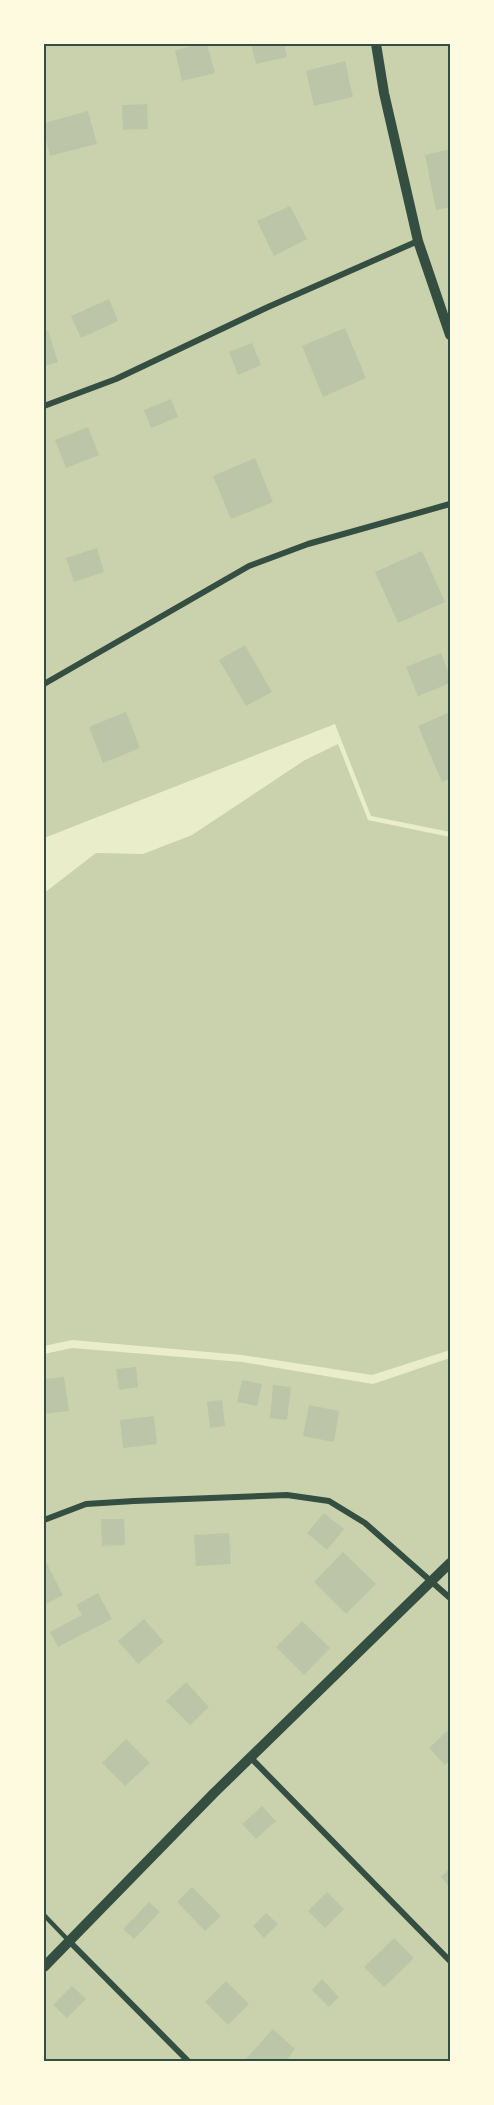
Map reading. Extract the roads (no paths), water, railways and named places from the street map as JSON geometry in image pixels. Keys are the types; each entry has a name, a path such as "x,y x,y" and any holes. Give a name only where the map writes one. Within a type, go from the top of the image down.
{"street":[{"path":"376,44 384,93 418,241 450,335"},
{"path":"44,406 116,379 268,307 418,241"},
{"path":"44,684 249,566 308,544 450,504"},
{"path":"44,1520 86,1504 287,1495 329,1500 365,1523 450,1598"},
{"path":"44,1967 251,1758 450,1563"},
{"path":"251,1758 450,1961"},
{"path":"69,1941 189,2061"}],"lane":[{"path":"44,1915 69,1941"}]}
